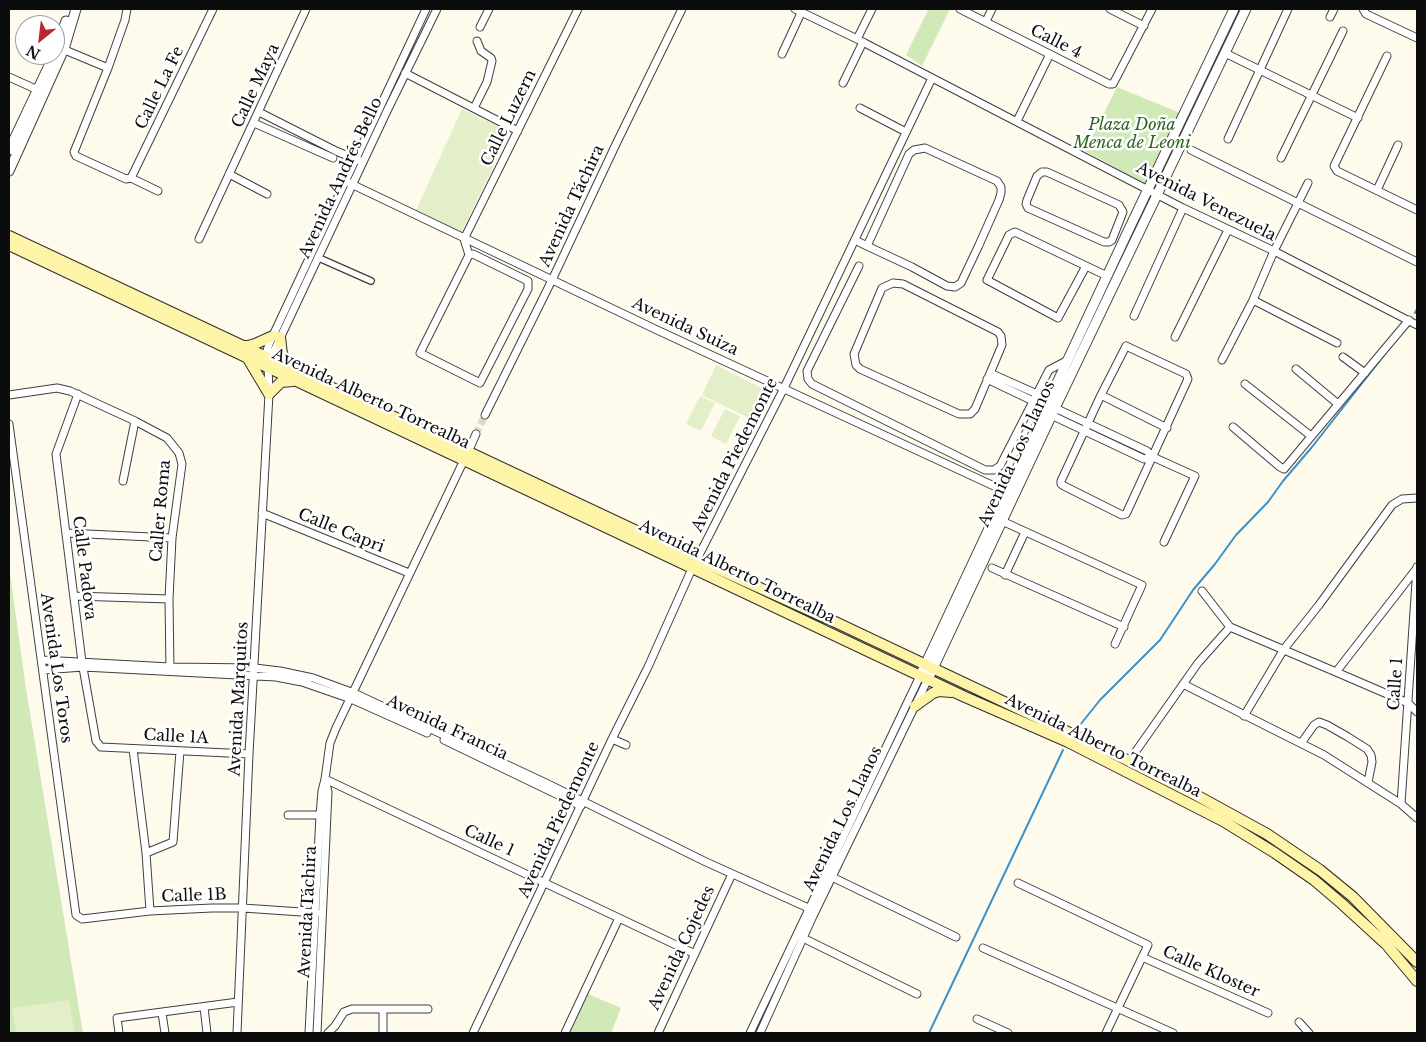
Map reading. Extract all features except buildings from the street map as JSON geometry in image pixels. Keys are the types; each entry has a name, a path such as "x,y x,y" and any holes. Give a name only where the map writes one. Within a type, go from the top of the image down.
{"main road":[{"name":"Avenida Alberto Torrealba","path":"9,236 241,345 298,382 466,456"},
{"name":"Avenida Alberto Torrealba","path":"9,245 246,356 291,368 466,456 695,564 926,672 1129,761 1237,817 1296,853 1353,897 1417,962"},
{"path":"9,250 20,251"},
{"path":"241,345 248,346 277,337 282,354 291,368"},
{"path":"246,356 270,394 281,382 288,380 298,382"},
{"name":"Avenida Alberto Torrealba","path":"926,672 957,692 1068,742 1249,836 1308,876 1341,903 1386,944 1417,981"},
{"path":"915,706 926,696 935,692 957,692"}],"street":[{"path":"65,24 69,9"},
{"path":"65,35 76,9"},
{"path":"127,9 108,68 74,152 76,156 126,179 131,178 158,192"},
{"name":"Calle La Fe","path":"131,178 213,9"},
{"name":"Calle Maya","path":"199,239 306,9"},
{"name":"Avenida Andrés Bello","path":"267,362 345,181 426,9"},
{"name":"Avenida Andrés Bello","path":"277,337 319,258 405,73 437,9"},
{"path":"480,27 489,9"},
{"name":"Calle Luzern","path":"464,239 578,9"},
{"name":"Avenida Táchira","path":"485,416 682,9"},
{"path":"843,83 872,9"},
{"name":"Calle 4","path":"960,9 1109,84 1114,84 1144,26"},
{"path":"986,21 992,9"},
{"path":"1110,9 1144,26 1152,9"},
{"name":"Avenida Los Llanos","path":"750,1033 811,912 926,672 1010,494 1107,276 1234,9"},
{"name":"Avenida Los Llanos","path":"760,1033 803,938 811,912 832,877 915,706 926,672 1002,521 1010,494 1053,412 1246,9"},
{"path":"1228,139 1288,9"},
{"path":"1330,17 1334,9"},
{"path":"1364,9 1366,14 1417,38"},
{"path":"782,54 798,11"},
{"name":"Avenida Venezuela","path":"798,11 860,40 1148,188 1183,208 1417,325"},
{"path":"1281,158 1343,31"},
{"path":"474,108 487,82 492,61 491,58 481,51 477,41"},
{"path":"65,53 108,68"},
{"path":"1225,53 1358,118"},
{"path":"1017,121 1050,54"},
{"path":"1387,56 1335,162 1335,168 1337,171 1417,210"},
{"path":"9,171 52,65"},
{"path":"405,73 518,131"},
{"path":"9,77 41,92"},
{"name":"Avenida Piedemonte","path":"473,1033 648,667 695,564 784,388 932,78"},
{"path":"9,150 41,92"},
{"path":"860,108 906,132"},
{"path":"259,112 335,155"},
{"path":"254,122 335,155 363,162"},
{"path":"1377,190 1398,145"},
{"path":"856,240 867,246 947,286 957,286 979,245 1000,196 1001,187 997,181 924,148 914,150 909,154 867,246"},
{"path":"1191,150 1417,262"},
{"path":"1042,172 1047,172 1118,205 1122,212 1119,225 1112,240 1104,242 1030,210 1027,206 1027,200 1037,176 1042,172"},
{"path":"230,174 267,194"},
{"name":"Avenida Suiza","path":"345,181 657,330 1010,494"},
{"path":"1222,360 1253,300 1308,183"},
{"path":"1134,316 1183,208"},
{"path":"1119,225 1129,229"},
{"path":"1175,337 1228,230"},
{"path":"1086,266 1058,318 988,280 1009,235 1015,232 1107,276"},
{"path":"464,239 469,256 420,353 480,383 528,289 528,281 473,254 469,256"},
{"path":"319,258 371,281"},
{"path":"860,266 807,371 808,378 812,384 985,470 994,470 1000,466 1049,370 1068,360"},
{"path":"893,283 903,284 998,332 1001,336 1002,345 989,376 975,409 970,414 962,415 860,369 855,363 854,354 882,288 893,283"},
{"path":"1253,300 1337,343"},
{"path":"1233,427 1284,469 1409,320"},
{"path":"1126,346 1186,374 1188,379 1126,514 1122,515 1062,484 1061,481 1101,395 1126,346"},
{"path":"1343,357 1365,373"},
{"name":"Avenida Marquitos","path":"236,1033 262,513 270,394 267,362"},
{"path":"1296,369 1338,404"},
{"path":"989,376 1032,401"},
{"path":"989,376 1036,394"},
{"path":"1244,384 1311,436"},
{"name":"Caller Roma","path":"9,395 57,388 78,394 135,420 168,438 180,453 182,464 172,538 169,599 170,669"},
{"name":"Calle Padova","path":"78,394 56,454 82,664 96,741 101,747"},
{"path":"1101,395 1167,428"},
{"path":"1053,412 1087,423 1148,451 1153,457 1195,476 1164,542"},
{"path":"1053,412 1084,431 1144,459 1153,457"},
{"path":"123,481 135,420"},
{"name":"Avenida Los Toros","path":"9,424 76,915"},
{"path":"309,1033 320,815 325,791 330,744 476,434"},
{"path":"916,450 922,438"},
{"path":"1244,716 1284,649 1319,605 1392,505 1402,499 1417,498"},
{"name":"Calle Capri","path":"262,513 409,573"},
{"path":"1002,521 1142,585 1124,628 1115,644"},
{"path":"1005,575 1025,532"},
{"path":"66,533 172,538"},
{"path":"1336,672 1417,567"},
{"name":"Calle 1","path":"1401,804 1417,567"},
{"path":"992,568 1124,628"},
{"path":"1202,591 1230,627 1408,703 1417,712"},
{"path":"74,596 169,599"},
{"path":"1129,761 1198,663 1230,627"},
{"name":"Avenida Francia","path":"42,660 170,669 280,671 313,678 811,912"},
{"name":"Avenida Francia","path":"43,670 82,664"},
{"path":"1183,684 1244,716 1302,742 1368,782 1401,804 1417,818"},
{"path":"1302,742 1317,722 1328,725 1367,749 1371,754 1372,762 1368,782"},
{"path":"612,739 626,745"},
{"name":"Calle 1A","path":"101,747 250,754"},
{"path":"133,749 146,853 150,911"},
{"path":"146,853 173,842 180,751"},
{"name":"Calle 1","path":"326,779 695,954"},
{"name":"Avenida Táchira","path":"316,1033 325,791"},
{"path":"288,815 320,815"},
{"name":"Avenida Cojedes","path":"658,1033 731,876"},
{"name":"Avenida Los Llanos","path":"832,877 956,937"},
{"path":"1018,883 1148,945 1106,1033"},
{"name":"Calle 1B","path":"76,915 82,919 150,911 243,908 316,913"},
{"path":"565,1033 619,918"},
{"path":"803,938 917,994"},
{"path":"984,948 1173,1033"},
{"name":"Calle Kloster","path":"1142,957 1268,1013"},
{"path":"119,1033 117,1018 238,1002"},
{"path":"204,1007 207,1033"},
{"path":"383,1009 384,1033"},
{"path":"328,1033 336,1026 347,1010 428,1009"},
{"path":"162,1013 165,1033"},
{"path":"977,1019 1008,1033"},
{"path":"1299,1022 1308,1033"}],"green space":[{"path":"927,9 950,9 922,66 906,55"},
{"name":"Plaza Doña Menca de Leoni","path":"1117,87 1180,113 1146,184 1085,151"},
{"path":"462,109 510,132 461,233 416,210"},
{"path":"716,365 763,389 749,418 702,395"},
{"path":"700,396 715,403 701,431 686,424"},
{"path":"725,409 740,416 726,444 711,436"},
{"path":"9,573 26,689 83,1033 9,1033"},
{"path":"588,994 621,1008 611,1033 570,1033"},
{"path":"69,1000 75,1033 16,1033 12,1008"}],"waterway":[{"path":"1415,313 1417,309"},
{"path":"1076,730 1100,700 1160,640 1193,590 1236,535 1268,502 1385,354"},
{"path":"929,1033 1063,750"}],"tunnel":[{"path":"476,434 485,415"}]}
